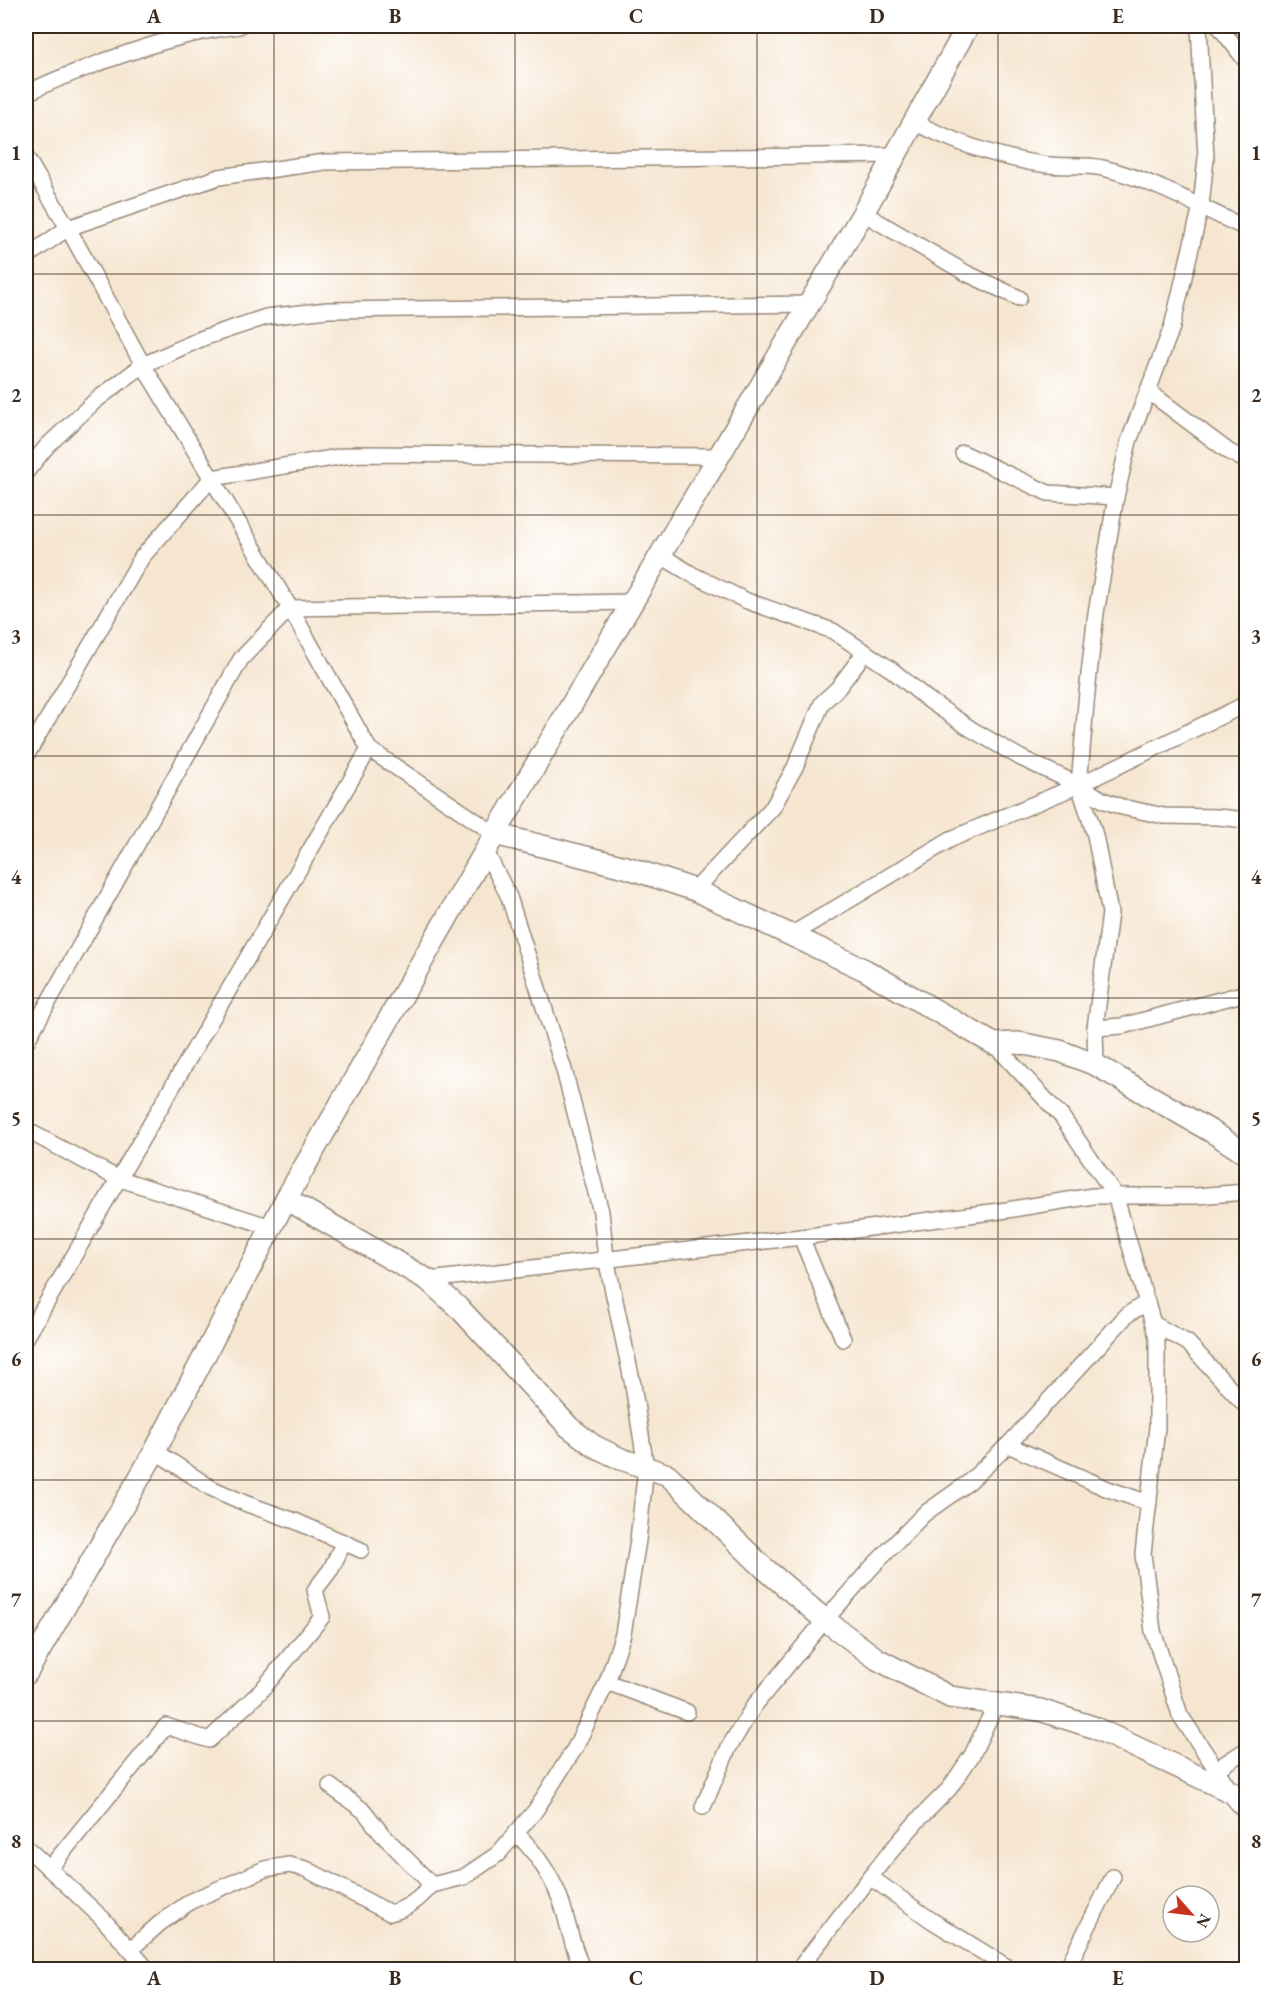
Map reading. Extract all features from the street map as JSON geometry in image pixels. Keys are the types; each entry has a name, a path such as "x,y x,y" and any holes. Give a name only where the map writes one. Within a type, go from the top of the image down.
{"street":[{"path":"26,94 45,83 119,56 207,29 239,26"},
{"path":"26,1674 155,1451 286,1199 632,602 864,213 894,155 968,26"},
{"path":"1096,1065 1095,1028 1110,913 1095,835 1079,785 1096,613 1116,497 1129,441 1172,327 1201,206 1206,158 1199,26"},
{"path":"1220,26 1246,61"},
{"path":"914,122 952,141 1020,160 1050,165 1100,168 1134,177 1246,228"},
{"path":"26,257 68,228 219,177 325,162 894,155"},
{"path":"26,157 143,365 290,608 369,749 491,843 629,868 695,890 865,970 994,1044 1062,1117 1115,1195 1157,1336 1157,1427 1143,1554 1153,1631 1180,1715 1215,1770 1240,1801"},
{"path":"864,213 966,273 1019,298"},
{"path":"26,472 48,446 95,401 143,365 203,338 266,317 328,310 808,304"},
{"path":"1148,391 1228,451 1246,461"},
{"path":"963,453 1048,493 1116,497"},
{"path":"26,756 142,557 212,478 357,454 718,456"},
{"path":"660,555 693,575 747,601 833,631 892,670 927,699 971,729 1021,758 1079,785 1103,800 1122,807 1164,816 1246,820"},
{"path":"26,1042 241,659 290,608 632,602"},
{"path":"695,890 773,807 795,767 822,703 838,688 865,652"},
{"path":"791,935 951,839 1079,785 1246,704"},
{"path":"26,1338 117,1178 369,749"},
{"path":"131,1949 159,1924 191,1901 265,1869 289,1865 306,1869 390,1913 400,1911 418,1899 432,1885 464,1877 498,1854 535,1811 575,1748 607,1682 623,1634 638,1540 646,1467 633,1385 606,1258 601,1212 564,1070 491,843"},
{"path":"1095,1028 1122,1026 1246,993"},
{"path":"994,1044 1019,1043 1060,1051 1096,1065 1246,1154"},
{"path":"26,1130 117,1178 271,1227"},
{"path":"428,1280 801,1237 1007,1210 1093,1196 1196,1196 1246,1192"},
{"path":"286,1199 428,1280 462,1311 568,1426 594,1446 621,1459 668,1475 764,1568 825,1620 877,1659 950,1697 1040,1710 1093,1727 1240,1801"},
{"path":"801,1237 843,1339"},
{"path":"703,1807 729,1747 754,1706 825,1620 872,1567 924,1514 969,1482 1008,1445 1127,1315 1147,1302"},
{"path":"1154,1324 1188,1343 1246,1406"},
{"path":"1008,1445 1108,1489 1149,1503"},
{"path":"155,1451 211,1488 295,1521 361,1551"},
{"path":"49,1869 166,1726 209,1740 261,1690 322,1617 315,1590 331,1569 344,1542"},
{"path":"607,1682 687,1712"},
{"path":"798,1970 870,1876 918,1820 949,1789 972,1755 996,1704"},
{"path":"1215,1770 1246,1750"},
{"path":"330,1786 364,1811 381,1833 432,1885"},
{"path":"516,1833 525,1841 553,1883 583,1970"},
{"path":"26,1847 103,1919 148,1970"},
{"path":"870,1876 931,1920 1012,1970"},
{"path":"1066,1970 1113,1877"}]}
